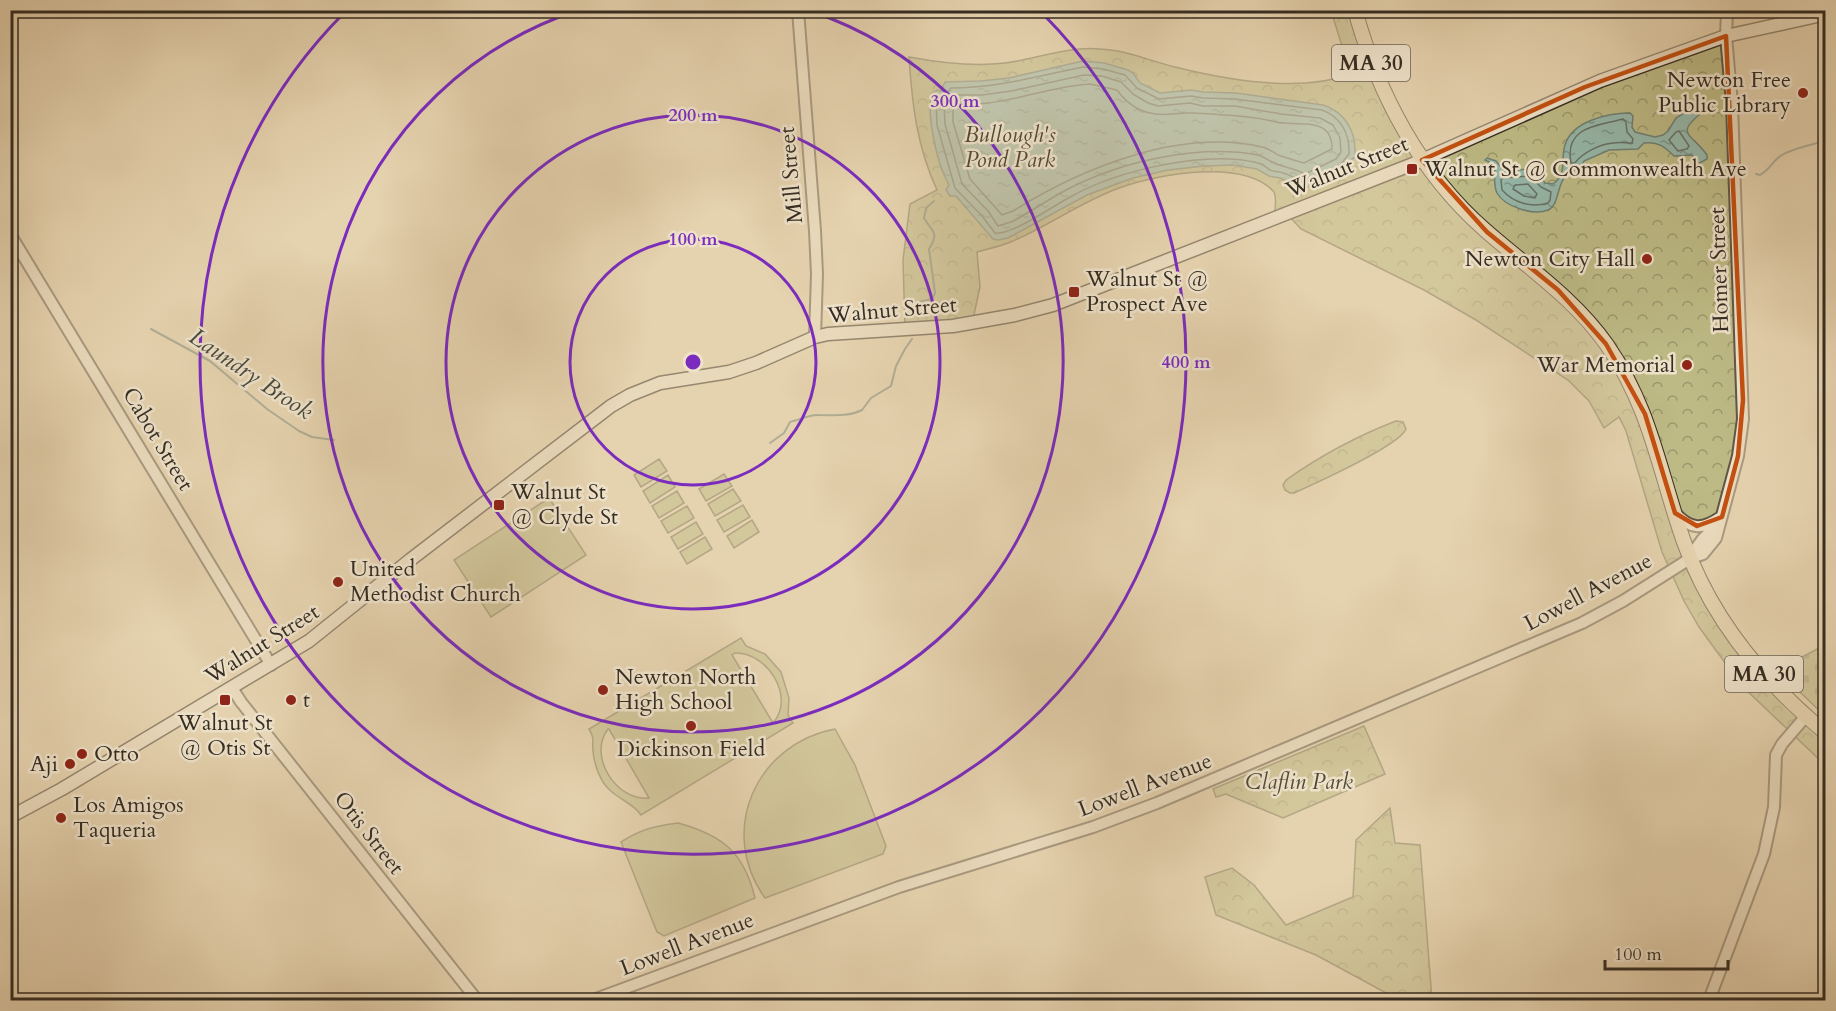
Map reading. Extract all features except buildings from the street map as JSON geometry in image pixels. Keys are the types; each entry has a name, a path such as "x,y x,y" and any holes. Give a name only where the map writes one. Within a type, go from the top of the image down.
{"main road":[{"name":"MA 30","path":"1355,10 1375,72 1422,160 1443,189 1468,214 1558,290 1588,321 1606,344 1631,385 1644,414 1675,513 1691,558 1709,597 1732,635 1770,681 1826,733"},
{"name":"Walnut Street","path":"10,817 62,789 324,631 410,560 620,400 640,390 660,383 722,374 746,367 815,338 841,332 953,327 1038,309 1422,160 1585,87 1726,36 1826,14"},
{"path":"10,993 15,1000"}],"street":[{"name":"Mill Street","path":"798,10 816,248 815,338"},
{"name":"Homer Street","path":"1691,558 1708,532 1720,521 1742,436 1743,400 1732,104 1726,36 1728,10"},
{"name":"Cabot Street","path":"10,234 271,665"},
{"path":"1675,513 1687,524 1697,526 1720,521"},
{"name":"Lowell Avenue","path":"593,1000 898,887 1093,827 1158,803 1582,623 1623,601 1691,558"},
{"name":"Otis Street","path":"232,688 477,1000"},
{"path":"1709,1000 1764,854 1773,813 1776,755 1782,744 1806,716"}],"highlighted area":[{"path":"1726,36 1743,400 1738,456 1722,517 1697,526 1675,513 1645,414 1606,344 1558,290 1487,232 1422,160 1585,87"}],"green space":[{"name":"Bullough's Pond Park","path":"1331,11 1355,11 1422,160 1726,36 1743,400 1732,484 1713,523 1683,521 1719,615 1825,733 1825,765 1742,686 1699,627 1684,601 1662,552 1626,431 1619,417 1604,428 1589,401 1568,380 1476,320 1424,290 1301,229 1287,214 1276,218 1274,192 1260,181 1222,172 1200,172 1155,178 1119,188 1091,200 1022,237 977,252 980,287 972,324 905,329 903,260 910,204 937,190 920,141 909,57 981,65 1017,61 1076,49 1100,49 1119,51 1175,67 1240,80 1287,84 1309,83 1351,74"},
{"path":"1396,421 1403,422 1406,429 1400,436 1373,454 1294,493 1285,490 1283,485 1286,480 1312,463 1353,440"},
{"path":"659,459 667,471 641,487 634,475"},
{"path":"724,474 732,486 706,501 699,489"},
{"path":"668,475 675,487 650,503 643,491"},
{"path":"733,489 741,501 715,516 708,504"},
{"path":"677,491 684,503 659,518 652,506"},
{"path":"549,498 586,555 491,617 454,560"},
{"path":"743,505 750,517 724,532 717,520"},
{"path":"687,506 694,518 668,533 661,521"},
{"path":"752,520 759,532 734,548 727,536"},
{"path":"696,522 703,534 678,549 671,537"},
{"path":"705,537 712,549 687,564 680,552"},
{"name":"Dickinson Field","path":"741,638 746,646 765,654 781,672 789,698 788,715 793,723 641,815 633,806 607,788 603,782 595,763 593,737 589,729","holes":["735,653 758,660 775,678 780,689 781,701 779,712 773,723 732,655","609,729 649,798 626,793 609,775 603,764 601,752 602,740"]},
{"path":"1825,645 1825,716 1777,670"},
{"name":"Claflin Park","path":"1364,726 1385,774 1283,818 1226,794 1216,797 1213,789"},
{"path":"835,729 855,765 886,846 883,854 765,898 751,872 745,845 745,819 752,794 765,771 784,752 807,738"},
{"path":"1390,808 1395,843 1420,845 1432,1000 1399,1000 1316,955 1216,915 1205,877 1232,868 1254,885 1286,925 1353,897 1356,840"},
{"path":"678,823 707,833 729,848 745,869 755,898 664,936 657,932 621,842 648,829"}],"water":[{"path":"1083,61 1104,63 1128,70 1140,83 1160,93 1191,90 1236,93 1323,105 1337,112 1348,124 1354,138 1355,154 1376,155 1375,158 1353,158 1339,173 1305,188 1269,176 1257,169 1233,165 1168,170 1133,178 1087,195 1008,238 993,239 956,196 950,196 946,190 949,185 934,141 930,115 931,94 937,90 941,91 945,82 1009,78"},
{"path":"1698,104 1705,110 1687,129 1707,155 1707,159 1698,164 1692,155 1674,156 1664,147 1653,143 1644,143 1638,149 1609,150 1584,161 1580,171 1576,169 1569,173 1561,183 1552,207 1542,212 1520,209 1501,198 1495,186 1495,165 1485,160 1487,158 1496,161 1504,171 1530,169 1538,173 1545,183 1553,184 1558,180 1562,171 1565,145 1569,137 1583,124 1602,117 1630,113 1633,116 1632,127 1635,132 1655,137 1663,135 1676,118"}],"waterway":[{"path":"1756,174 1763,173 1787,152 1825,140"},
{"name":"Laundry Brook","path":"918,316 919,302 932,299 935,293 929,249 934,235 924,218 926,208 934,201"},
{"name":"Laundry Brook","path":"151,329 210,361 267,409 299,431 312,437 334,440"},
{"name":"Laundry Brook","path":"770,443 784,433 790,422 812,415 846,415 862,410 871,398 891,386 896,366 912,339"}],"place":[{"name":"Newton Free Public Library","path":"1803,93"},
{"name":"Walnut St @ Commonwealth Ave","path":"1412,169"},
{"name":"Newton City Hall","path":"1647,259"},
{"name":"Walnut St @ Prospect Ave","path":"1074,292"},
{"name":"War Memorial","path":"1687,365"},
{"name":"Walnut St @ Clyde St","path":"499,505"},
{"name":"United Methodist Church","path":"338,582"},
{"name":"Newton North High School","path":"603,690"},
{"name":"Walnut St @ Otis St","path":"225,700"},
{"name":"t","path":"291,700"},
{"name":"Dickinson Field","path":"691,726"},
{"name":"Otto","path":"82,754"},
{"name":"Aji","path":"70,764"},
{"name":"Los Amigos Taqueria","path":"61,818"}]}
